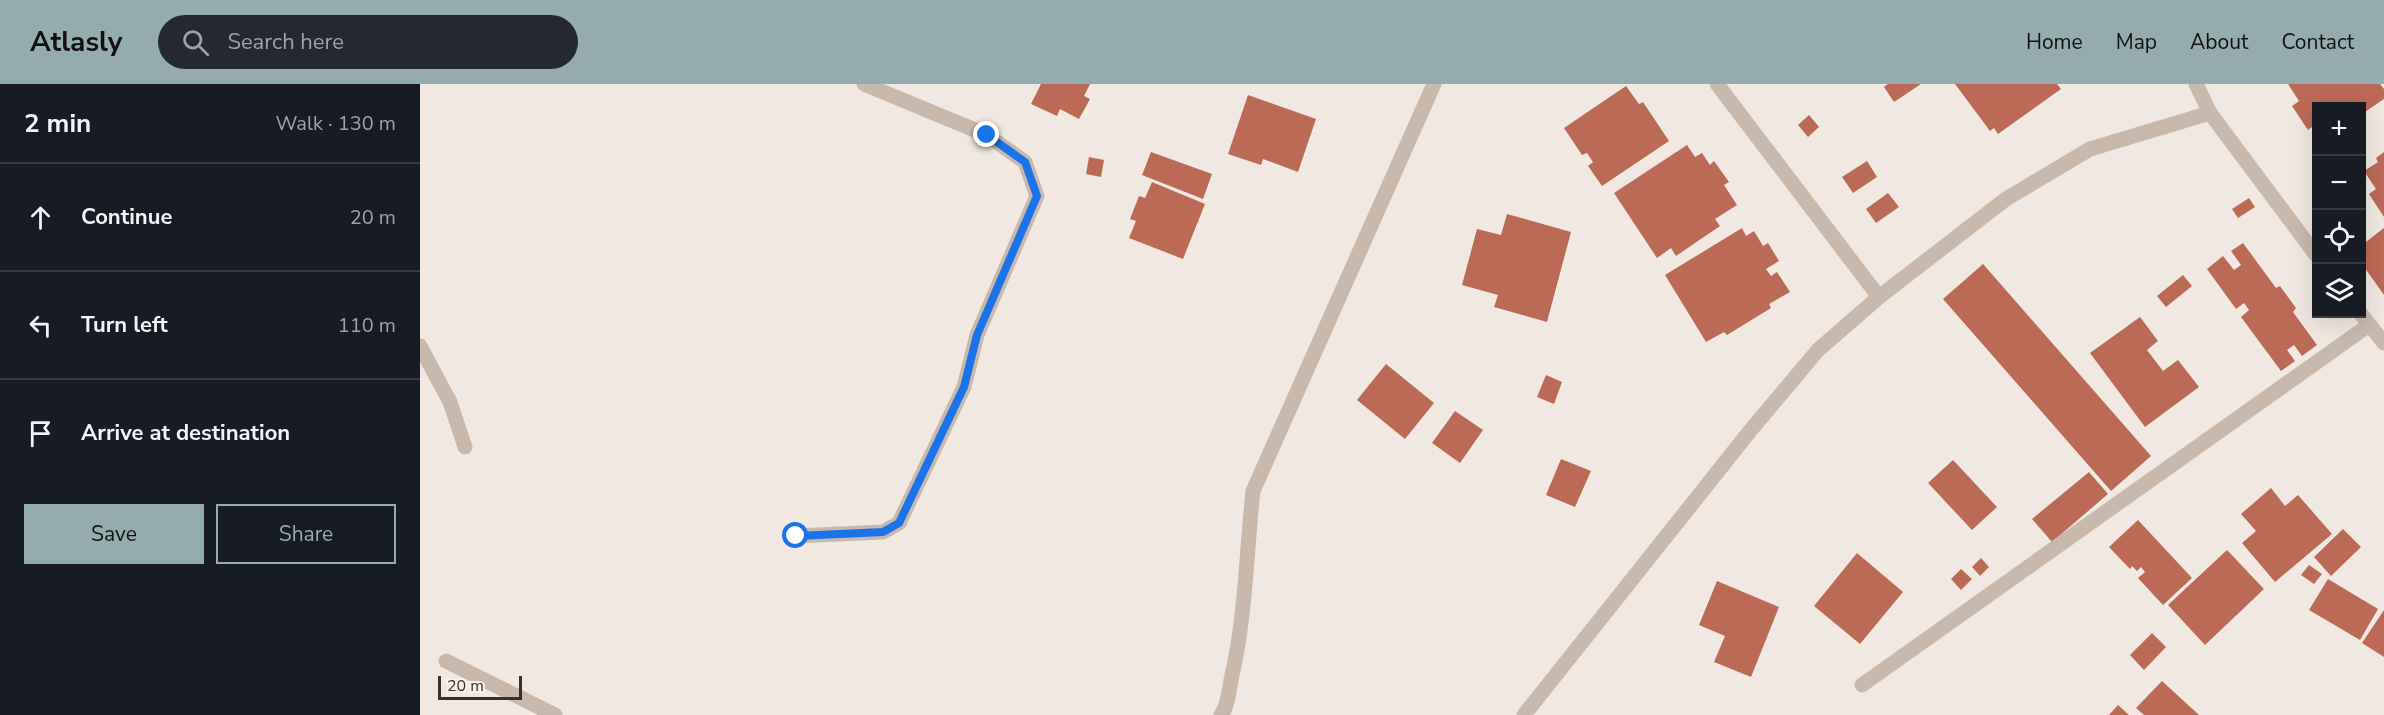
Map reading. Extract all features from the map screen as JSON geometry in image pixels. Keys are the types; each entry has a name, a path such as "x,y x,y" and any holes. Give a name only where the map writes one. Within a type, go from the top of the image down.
{"street":[{"path":"796,536 883,532 899,523 964,387 977,335 1037,196 1025,162 987,135 864,84"},
{"path":"1226,714 1247,588 1248,539 1253,491 1434,84"},
{"path":"1717,84 1879,297"},
{"path":"2196,84 2210,113 2312,250"},
{"path":"1524,715 1742,440 1818,350 1879,297 2006,199 2090,149 2210,113"},
{"path":"1862,685 2365,319 2384,343"},
{"path":"420,346 450,402 465,447"},
{"path":"446,661 555,715"}],"building":[{"path":"1041,84 1090,84 1084,96 1090,99 1079,119 1060,109 1057,116 1031,104"},
{"path":"1888,84 1921,84 1894,102 1884,87"},
{"path":"1955,84 2057,84 2061,89 1998,134 1994,128 1990,131"},
{"path":"2288,84 2380,84 2384,89 2384,99 2366,111 2366,102 2312,102 2312,127 2308,130 2292,106 2299,101"},
{"path":"1626,86 1639,104 1643,102 1669,141 1602,186 1588,166 1593,162 1587,153 1582,155 1564,128"},
{"path":"1248,95 1316,119 1298,172 1263,159 1261,165 1228,154"},
{"path":"1809,115 1819,127 1808,137 1798,125"},
{"path":"1687,145 1695,157 1702,153 1710,165 1714,161 1729,182 1724,185 1737,205 1715,219 1720,226 1676,256 1671,248 1657,258 1614,193"},
{"path":"1151,152 1212,174 1203,199 1142,175"},
{"path":"2384,152 2384,217 2369,194 2376,189 2366,174 2366,170 2378,162 2376,158"},
{"path":"1089,157 1104,160 1101,177 1086,174"},
{"path":"1867,161 1877,177 1853,193 1842,177"},
{"path":"1152,182 1205,204 1183,259 1129,238 1136,221 1130,219 1139,196 1145,198"},
{"path":"1888,193 1899,207 1876,223 1866,209"},
{"path":"2249,198 2255,207 2238,218 2232,209"},
{"path":"1507,214 1571,232 1547,322 1494,307 1498,295 1462,285 1477,229 1501,235"},
{"path":"1742,228 1746,236 1754,231 1763,246 1768,243 1779,261 1766,269 1771,276 1777,272 1790,292 1769,304 1771,308 1727,335 1724,332 1706,342 1665,275"},
{"path":"2384,228 2384,295 2366,270 2366,242"},
{"path":"2243,243 2276,288 2280,286 2296,308 2293,312 2317,345 2302,356 2294,345 2287,350 2295,361 2281,371 2241,317 2249,310 2244,303 2236,309 2207,269 2223,256 2234,270 2241,265 2231,251"},
{"path":"1983,264 2151,456 2111,491 1943,299"},
{"path":"2183,275 2192,286 2166,307 2157,296"},
{"path":"2140,317 2158,341 2147,350 2163,371 2178,360 2199,387 2145,427 2090,353"},
{"path":"1386,364 1434,403 1405,439 1357,400"},
{"path":"1546,375 1562,382 1554,404 1537,397"},
{"path":"1455,411 1483,430 1460,463 1432,443"},
{"path":"1561,459 1591,471 1575,507 1546,495"},
{"path":"1953,460 1997,507 1972,530 1928,483"},
{"path":"2089,472 2108,494 2052,542 2032,519"},
{"path":"2271,488 2285,506 2298,495 2332,534 2275,582 2242,543 2256,531 2241,514"},
{"path":"2138,520 2192,578 2163,605 2138,578 2145,572 2141,567 2137,571 2132,566 2130,569 2109,547"},
{"path":"2343,529 2361,547 2331,576 2314,557"},
{"path":"2227,550 2264,589 2205,645 2168,605"},
{"path":"1857,553 1903,592 1860,644 1814,606"},
{"path":"1981,558 1989,567 1980,576 1972,567"},
{"path":"2309,565 2322,574 2314,584 2301,575"},
{"path":"1961,569 1972,579 1961,590 1951,579"},
{"path":"2328,579 2378,609 2360,640 2309,610"},
{"path":"1717,581 1779,607 1751,677 1714,662 1725,636 1699,625"},
{"path":"2384,610 2384,657 2362,643"},
{"path":"2152,633 2166,647 2144,670 2130,655"},
{"path":"2162,681 2199,715 2144,715 2136,708"},
{"path":"2118,705 2129,715 2109,715"}],"route":[{"path":"796,536 883,532 899,523 916,490 964,387 977,335 1037,196 1025,162 987,135"}]}
